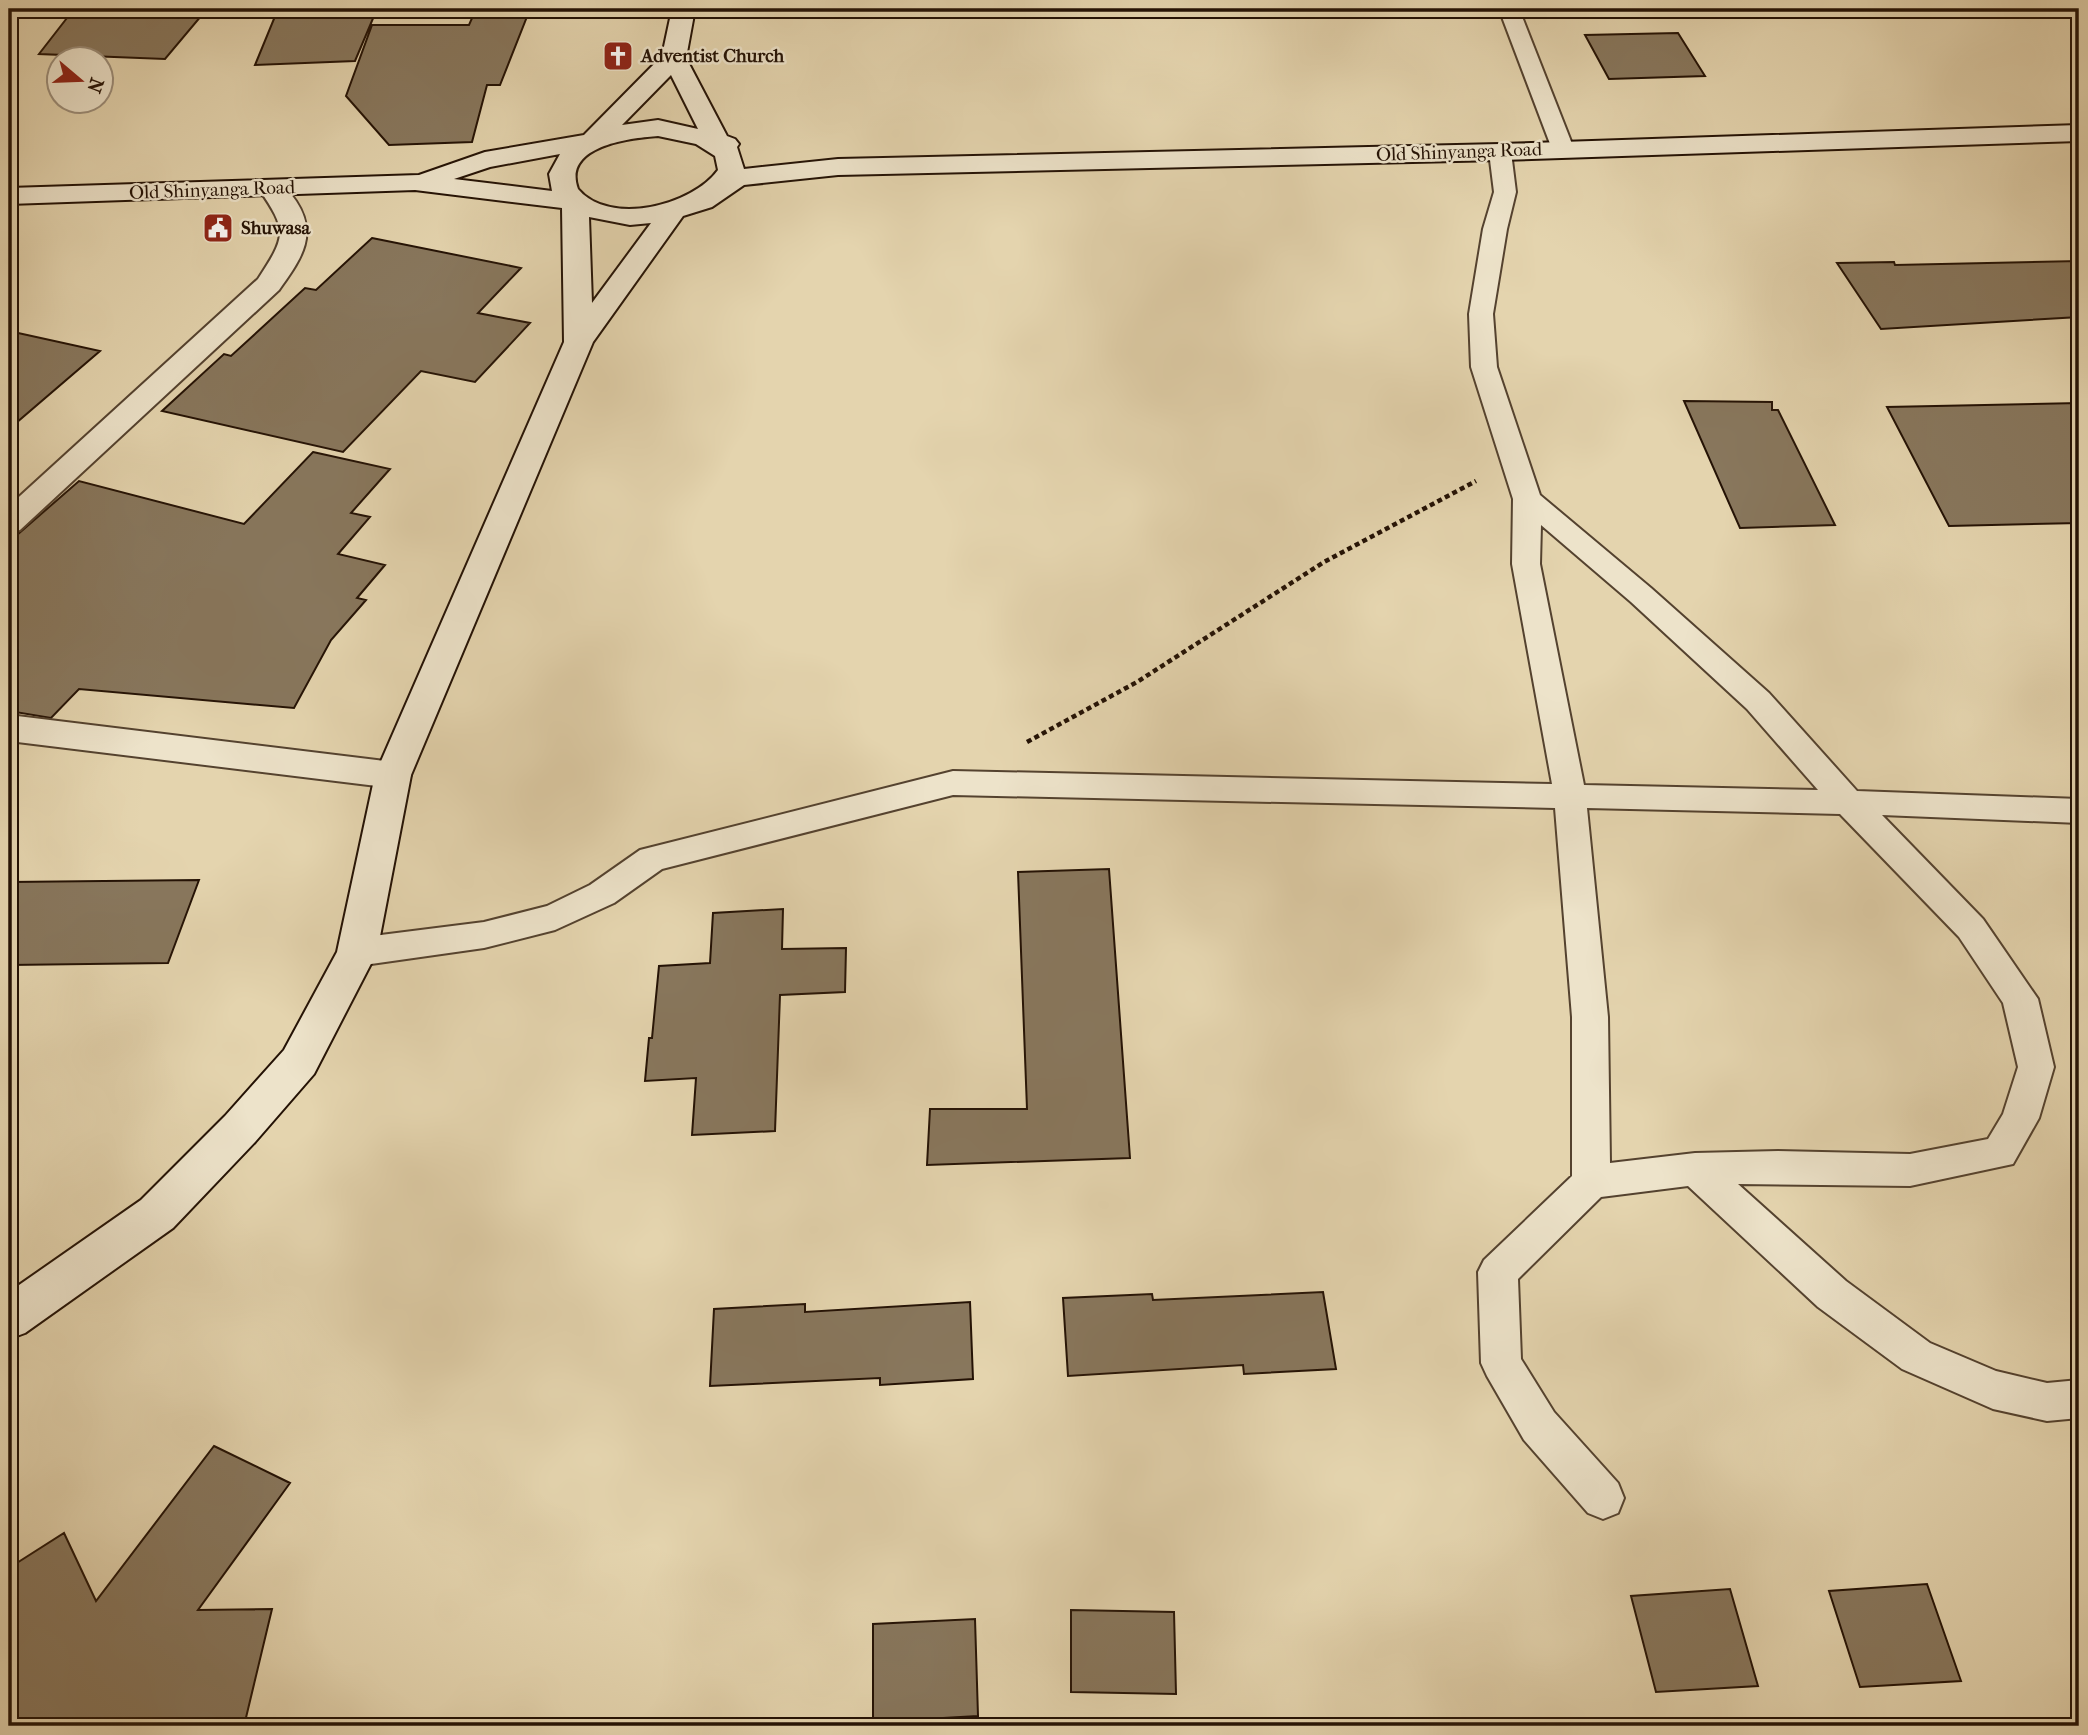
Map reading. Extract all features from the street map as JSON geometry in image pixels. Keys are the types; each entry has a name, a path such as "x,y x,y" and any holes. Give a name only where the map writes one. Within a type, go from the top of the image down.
{"main road":[{"path":"592,141 674,58 683,9"},
{"path":"674,58 717,141"},
{"name":"Old Shinyanga Road","path":"415,182 485,160 592,141 623,131 658,128 691,131 762,156 838,167"},
{"name":"Old Shinyanga Road","path":"9,196 415,182 575,202 602,213 625,215 673,211 703,201 737,178 838,167 1500,152 2079,133"},
{"name":"Old Shinyanga Road","path":"575,202 562,187 561,171 572,155 592,141"},
{"name":"Old Shinyanga Road","path":"703,201 723,187 732,171 730,155 717,141"},
{"path":"9,523 269,284 292,247 294,223 289,207 272,189"},
{"path":"575,202 579,342"},
{"path":"9,1318 157,1214 240,1129 299,1062 357,952 393,775 579,342 673,211"},
{"path":"9,729 393,775"}],"lane":[{"path":"1509,9 1563,149"},
{"path":"1500,152 1505,192 1495,229 1481,314 1485,367 1527,499 1526,564 1570,797 1590,1017 1591,1182"},
{"path":"1527,499 1641,595 1758,701 1848,802 1971,928 2020,999 2036,1067 2021,1118 2000,1153 1910,1170 1778,1167 1695,1169 1591,1182 1498,1272 1501,1363 1539,1426 1603,1498"},
{"path":"357,952 484,935 555,917 602,894 652,859 953,782 1848,802 2079,811"},
{"path":"1695,1169 1832,1294 1916,1356 1993,1390 2047,1402 2079,1399"}],"path":[{"path":"1020,746 1137,682 1324,562 1514,460"}],"building":[{"path":"74,9 207,9 165,59 116,57 116,46 46,46 46,54 39,54"},
{"path":"278,9 377,9 355,61 255,65"},
{"path":"476,9 530,9 500,85 487,85 472,142 389,145 346,96 372,25 469,25"},
{"path":"1678,33 1705,76 1609,79 1585,35"},
{"path":"372,238 521,268 478,313 530,323 475,382 421,371 343,452 162,411 224,354 231,356 305,288 316,290"},
{"path":"2079,261 2079,317 1881,329 1837,263 1894,262 1895,265"},
{"path":"9,331 100,351 9,429"},
{"path":"1684,401 1772,402 1772,410 1778,410 1835,525 1740,528"},
{"path":"2079,403 2079,523 1949,526 1887,407"},
{"path":"313,452 390,469 351,513 370,517 338,554 385,565 357,598 366,600 331,640 294,708 79,689 51,718 9,711 9,542 79,481 244,524"},
{"path":"1109,869 1130,1158 927,1165 930,1109 1027,1109 1018,872"},
{"path":"199,880 168,963 9,965 9,882"},
{"path":"783,909 782,949 846,948 845,992 780,995 775,1131 692,1135 696,1078 645,1081 659,966 710,963 713,913"},
{"path":"1323,1292 1336,1369 1244,1374 1243,1365 1068,1376 1063,1298 1152,1294 1153,1300"},
{"path":"970,1302 973,1379 880,1385 880,1378 710,1386 714,1309 805,1304 805,1312"},
{"path":"214,1446 290,1483 198,1610 272,1609 244,1726 9,1726 9,1568 64,1533 96,1601"},
{"path":"1927,1584 1961,1681 1860,1687 1829,1591"},
{"path":"1730,1589 1758,1686 1656,1692 1631,1596"},
{"path":"1071,1610 1174,1612 1176,1694 1071,1692"},
{"path":"975,1619 978,1716 873,1722 873,1624"}],"place":[{"name":"Adventist Church","path":"618,56"},
{"name":"Shuwasa","path":"218,228"}]}
